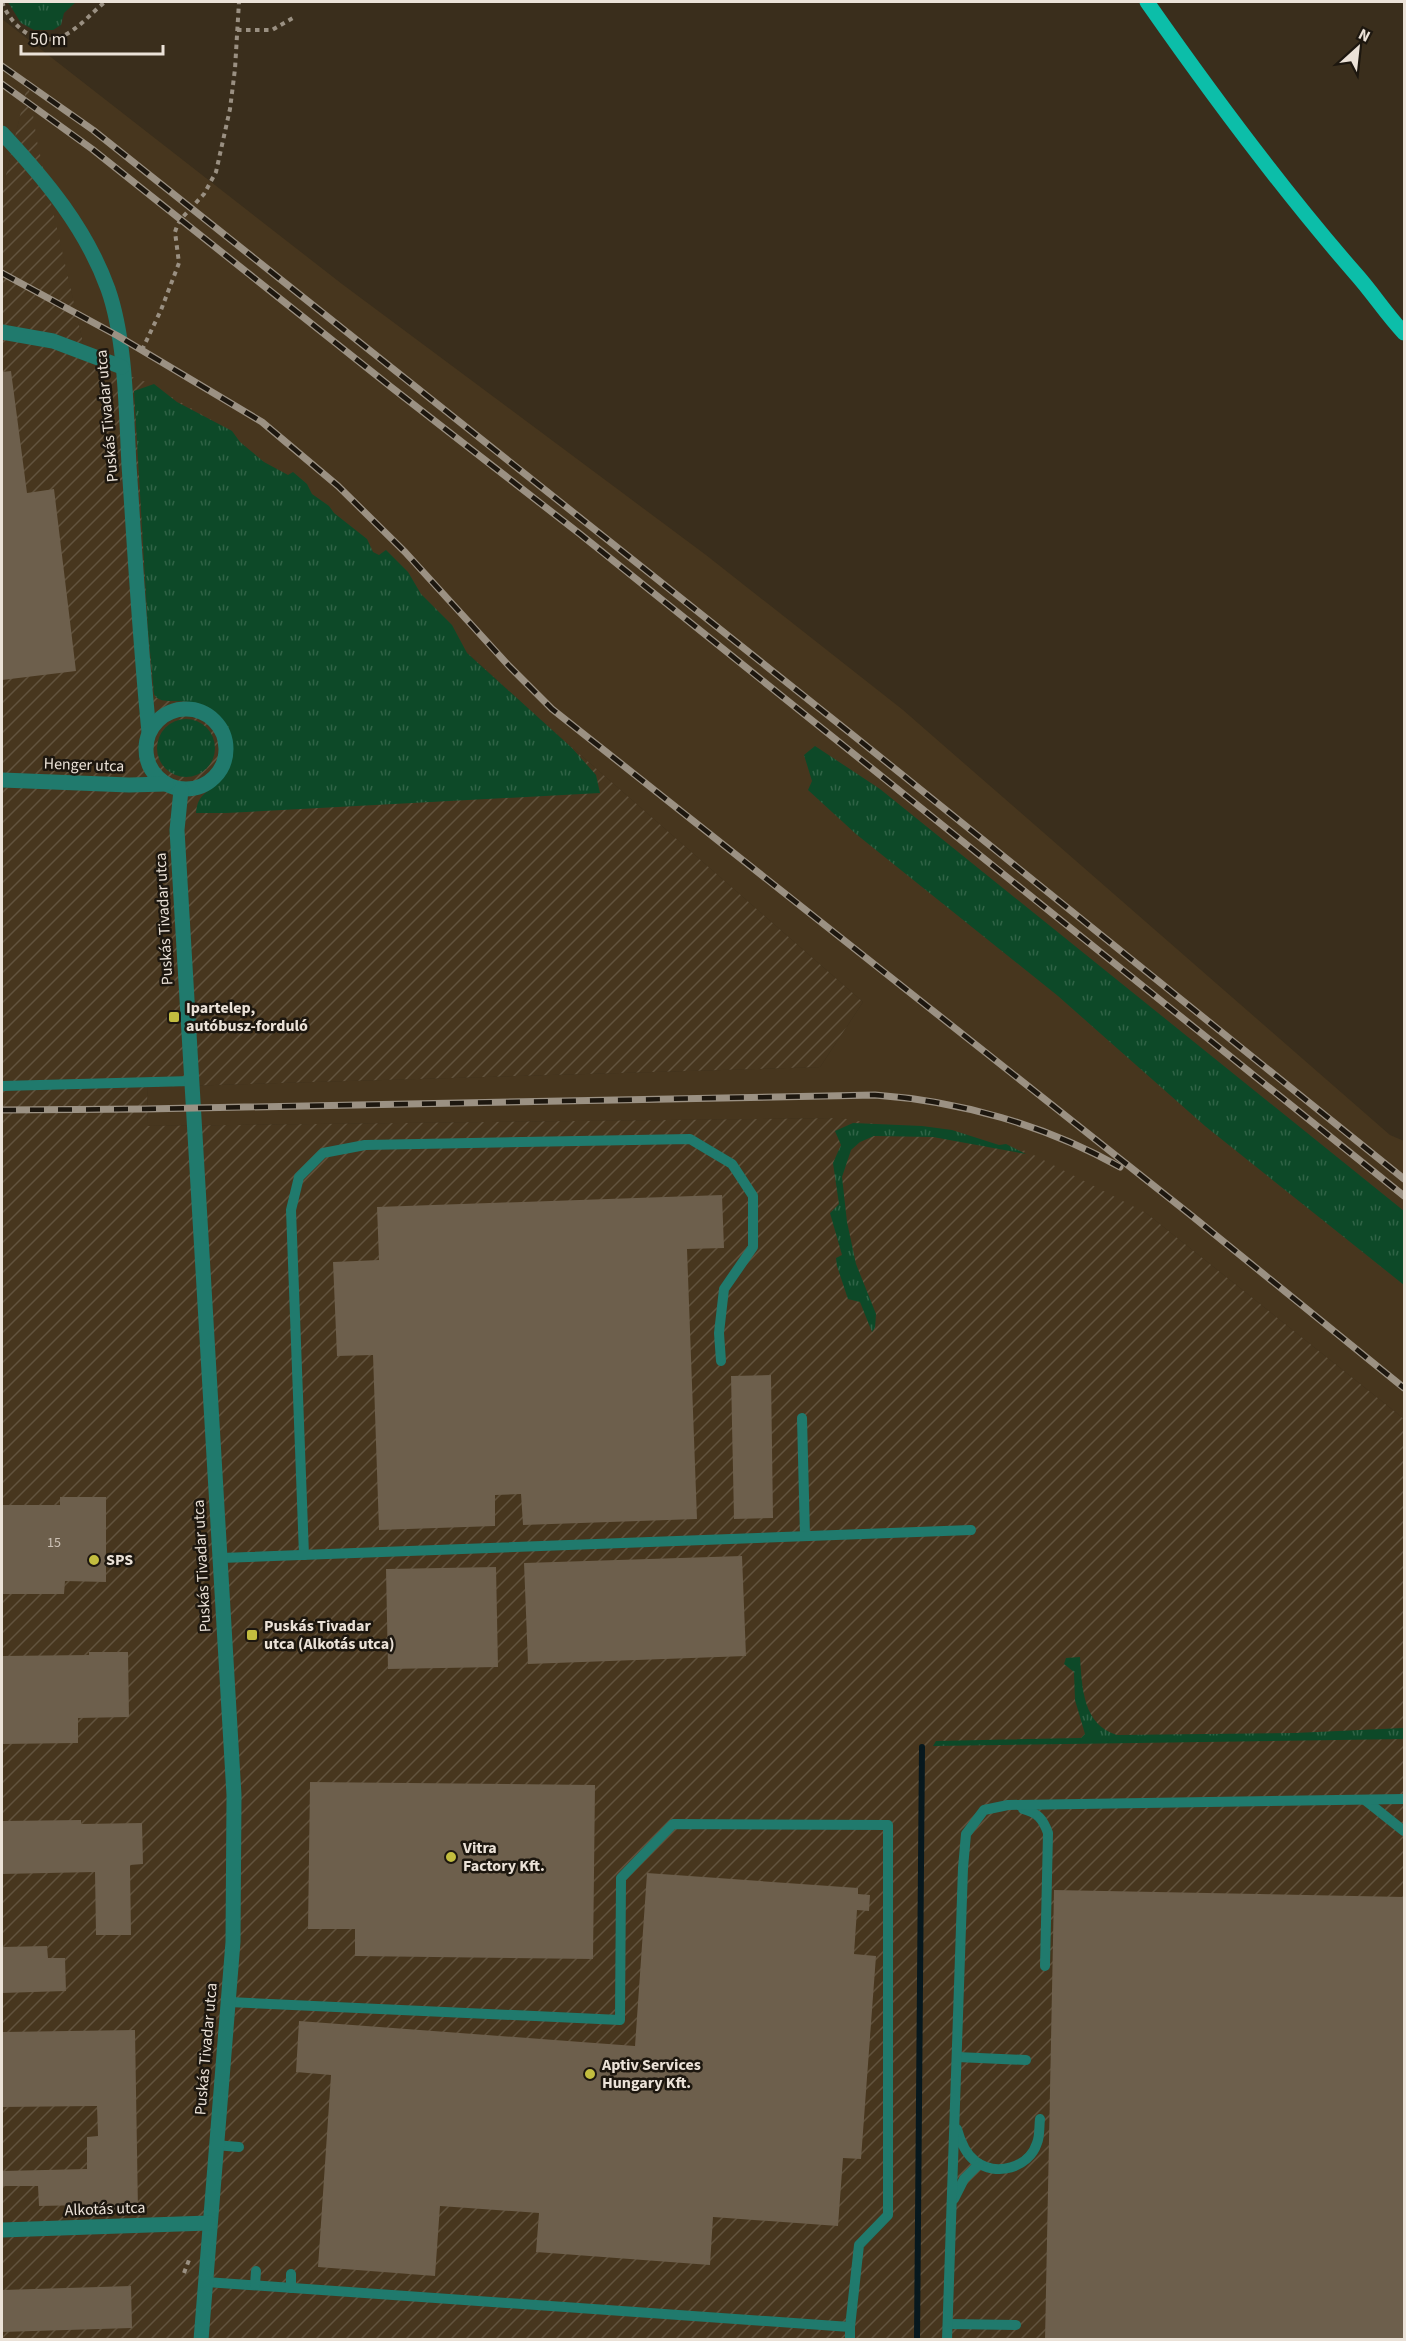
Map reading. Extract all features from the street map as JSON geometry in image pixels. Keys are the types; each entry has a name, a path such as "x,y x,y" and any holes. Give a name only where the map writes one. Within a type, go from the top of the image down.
{"main road":[{"path":"1147,2 1251,146 1314,226 1404,333"}],"street":[{"name":"Puskás Tivadar utca","path":"2,133 46,182 72,217 97,262 113,308 122,367 149,732 146,751 149,765 166,784"},
{"path":"2,332 53,342 122,367"},
{"path":"149,732 156,721 166,713 186,708 211,717 223,734 226,753 219,771 200,787 181,790 166,784"},
{"name":"Henger utca","path":"2,780 129,785 166,784"},
{"name":"Puskás Tivadar utca","path":"181,790 177,830 234,1795 233,1942 201,2340"},
{"name":"Alkotás utca","path":"2,2230 209,2223"}],"lane":[{"path":"2,1086 192,1081"},
{"path":"304,1555 291,1210 299,1177 323,1153 365,1145 690,1139 732,1164 753,1196 753,1247 724,1289 719,1333 721,1361"},
{"path":"801,1418 805,1536"},
{"path":"220,1558 971,1530"},
{"path":"947,2340 966,1834 984,1810 1008,1805 1404,1799"},
{"path":"1365,1800 1404,1831"},
{"path":"1008,1805 1034,1812 1043,1820 1048,1833 1045,1966"},
{"path":"228,2002 620,2020 621,1878 673,1824 888,1825 888,2215 859,2245 850,2340"},
{"path":"957,2057 1026,2060"},
{"path":"955,2123 962,2144 973,2160 987,2168 1003,2169 1020,2165 1031,2156 1038,2142 1040,2119"},
{"path":"215,2145 239,2147"},
{"path":"952,2205 963,2179 979,2164"},
{"path":"255,2285 256,2271"},
{"path":"291,2274 291,2288"},
{"path":"206,2282 850,2327"},
{"path":"948,2324 1016,2325"}],"path":[{"path":"2,2 16,26 33,37 46,39 60,37 105,2"},
{"path":"142,350 161,310 179,263 175,232 177,226 210,183 220,157 235,69 239,2"},
{"path":"237,30 272,30 293,18"}],"shaded area":[{"path":"2,19 342,284 706,555 903,710 1390,1135 1404,1141 1404,1419 1146,1213 841,1118 148,1126 147,1087 820,1067 863,1002 536,716 220,425 87,360 36,141 28,84 2,192"},
{"path":"28,82 37,141 87,360 146,382 220,425 536,716 863,1002 820,1067 147,1087 148,1126 841,1118 1026,1151 1146,1213 1404,1419 1404,2339 2,2340 2,192"}],"green space":[{"path":"8,2 76,2 64,13 61,25 53,30 34,30 21,23"},
{"path":"154,384 177,402 232,431 240,442 264,462 288,475 293,472 307,484 312,494 367,539 373,552 379,555 386,550 408,572 421,594 452,625 467,653 572,748 596,775 600,793 196,813 201,797 220,781 228,769 232,756 232,741 218,715 208,707 197,703 166,701 154,694 134,391"},
{"path":"180,719 192,719 207,727 215,742 215,754 207,769 192,777 180,777 165,769 157,754 157,742 165,727"},
{"path":"815,746 880,789 1404,1211 1404,1285 1205,1126 1058,996 856,834 808,790 812,781 804,755"},
{"path":"853,1123 922,1126 952,1130 999,1145 1006,1144 1026,1154 933,1137 874,1136 860,1142 851,1150 842,1177 847,1222 856,1264 876,1314 875,1328 872,1332 860,1302 848,1299 837,1266 836,1258 842,1255 830,1213 839,1204 833,1163 841,1145 835,1131"},
{"path":"1080,1657 1086,1704 1097,1723 1117,1735 1295,1733 1404,1728 1404,1739 933,1746 936,1741 1081,1738 1085,1734 1075,1700 1074,1672 1064,1664 1066,1658"}],"building":[{"path":"11,371 27,493 54,489 76,671 2,680 2,372"},
{"path":"722,1195 724,1248 687,1249 697,1519 523,1525 521,1494 495,1495 495,1526 379,1530 373,1355 337,1356 333,1262 379,1260 377,1207"},
{"path":"771,1375 773,1518 734,1519 731,1376"},
{"path":"60,1497 106,1497 106,1582 65,1581 64,1594 2,1594 2,1505 60,1505"},
{"path":"742,1556 746,1656 528,1664 524,1563"},
{"path":"496,1567 498,1667 388,1669 386,1569"},
{"path":"89,1652 128,1652 129,1717 78,1718 78,1743 2,1744 2,1656 89,1655"},
{"name":"Vitra Factory Kft.","path":"310,1782 595,1785 593,1959 355,1956 355,1929 308,1929"},
{"path":"81,1820 81,1824 142,1823 143,1864 130,1865 131,1935 96,1935 95,1872 2,1874 2,1821"},
{"name":"Aptiv Services Hungary Kft.","path":"647,1873 858,1888 858,1894 870,1895 869,1911 857,1910 854,1954 876,1956 861,2159 843,2158 838,2226 713,2217 710,2265 536,2252 539,2213 440,2206 435,2276 318,2267 331,2075 296,2072 299,2021 635,2046"},
{"path":"1054,1890 1404,1897 1404,2340 1045,2340"},
{"path":"47,1946 48,1958 65,1958 66,1991 2,1993 2,1947"},
{"path":"135,2030 138,2210 88,2211 88,2205 39,2206 38,2186 2,2186 2,2171 87,2169 87,2137 98,2136 97,2106 2,2107 2,2032"},
{"path":"131,2286 132,2328 2,2332 2,2290"}],"waterway":[{"path":"917,2340 922,1747"}],"railway":[{"path":"2,66 93,130 854,736 1404,1179"},
{"path":"2,84 92,149 580,534 1404,1196"},
{"path":"2,273 118,336 262,422 338,486 405,552 509,666 552,709 1192,1216 1404,1388"},
{"path":"2,1110 875,1095 970,1109 1032,1127 1120,1167"}],"place":[{"name":"Ipartelep, autóbusz-forduló","path":"174,1017"},
{"name":"SPS","path":"94,1560"},
{"name":"Puskás Tivadar utca (Alkotás utca)","path":"252,1635"},
{"name":"Vitra Factory Kft.","path":"451,1857"},
{"name":"Aptiv Services Hungary Kft.","path":"590,2074"}]}
